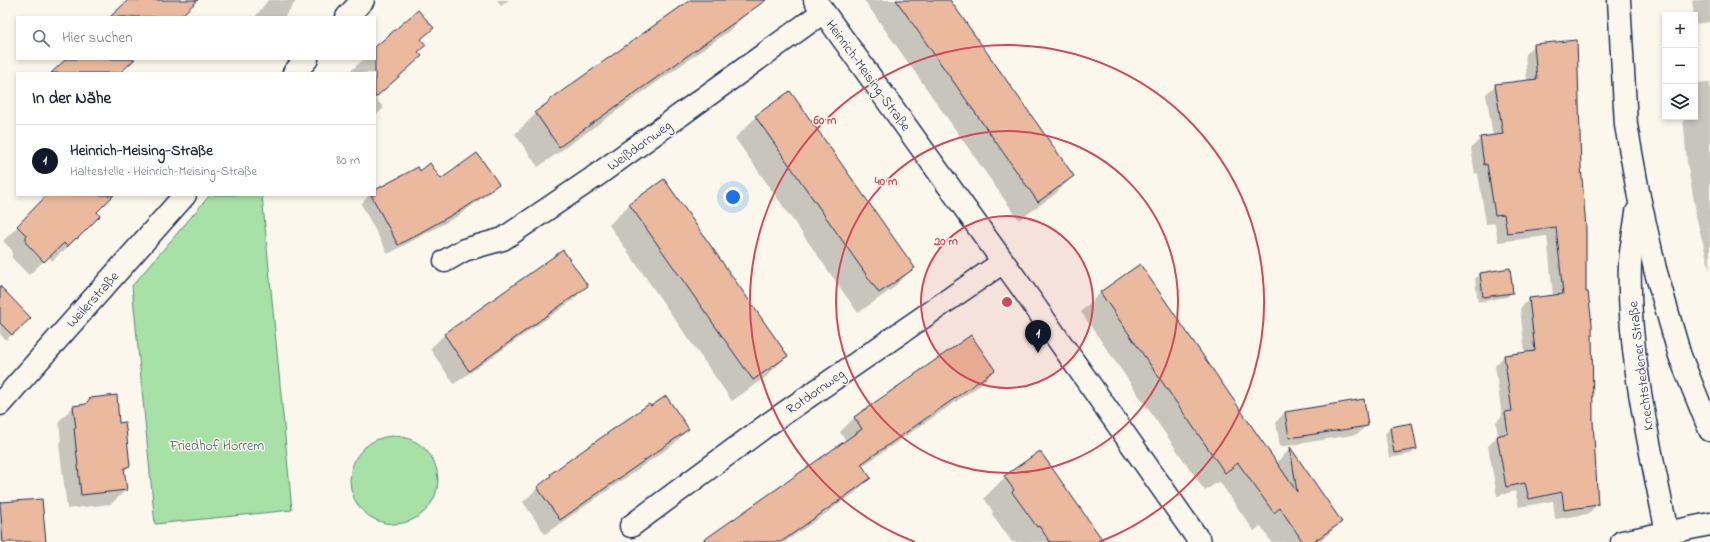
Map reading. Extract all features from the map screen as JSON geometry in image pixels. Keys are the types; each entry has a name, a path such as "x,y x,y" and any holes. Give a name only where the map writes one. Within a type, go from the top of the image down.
{"street":[{"path":"348,16 363,0"},
{"name":"Knechtstedener Straße","path":"1618,0 1626,125 1639,198 1655,269 1680,356 1710,430"},
{"name":"Weißdornweg","path":"446,261 464,250 503,239 593,178 819,6"},
{"name":"Heinrich-Meising-Straße","path":"819,6 1003,262 1200,542"},
{"path":"295,72 306,60"},
{"name":"Weilerstraße","path":"0,404 183,196"},
{"name":"Knechtstedener Straße","path":"1639,198 1630,262 1632,326 1642,403 1667,533"},
{"name":"Rotdornweg","path":"631,526 767,425 1003,262"},
{"path":"1622,542 1710,524"}],"green space":[{"name":"Friedhof Horrem","path":"209,196 262,196 292,510 155,524 132,286"},
{"path":"394,436 411,440 425,449 434,463 438,480 434,497 425,511 411,520 394,524 377,520 363,511 354,497 350,480 354,463 363,449 377,440"}],"building":[{"path":"128,0 198,0 181,16 111,16"},
{"path":"690,0 766,0 559,147 535,112 549,102 548,101"},
{"path":"896,0 950,0 1074,176 1038,202"},
{"path":"418,10 434,28 421,39 426,45 418,52 422,56 376,97 376,46"},
{"path":"1577,40 1581,166 1586,228 1586,292 1588,292 1592,324 1593,420 1598,505 1564,510 1562,492 1529,499 1525,483 1506,487 1497,436 1508,433 1505,412 1512,411 1504,355 1535,351 1529,298 1563,294 1556,227 1507,233 1504,214 1495,215 1487,164 1484,165 1480,137 1503,134 1495,84 1537,79 1534,44"},
{"path":"65,60 134,60 121,72 52,72"},
{"path":"790,91 915,268 879,293 755,116"},
{"path":"477,153 499,184 468,206 398,245 372,196 376,196 376,189 418,167 420,171 430,163 441,179"},
{"path":"664,179 788,356 753,380 629,204"},
{"path":"46,196 113,196 97,212 100,216 77,239 76,238 67,247 64,243 44,262 26,243 26,235 17,226"},
{"path":"563,250 588,286 469,371 444,334"},
{"path":"1140,264 1297,492 1290,447 1342,522 1313,542 1303,542 1280,508 1274,513 1238,463 1225,473 1100,292"},
{"path":"1510,268 1513,293 1483,297 1480,273"},
{"path":"0,286 31,318 12,335 0,323"},
{"path":"971,335 995,370 861,464 871,478 781,542 701,542 862,429 854,417"},
{"path":"117,395 119,423 125,422 130,466 124,468 127,490 81,495 73,406 86,404 90,398"},
{"path":"666,396 689,429 560,520 537,487 551,476 550,474 585,449 649,404 651,406"},
{"path":"1364,399 1368,426 1289,438 1285,412"},
{"path":"1412,423 1417,449 1394,453 1390,427"},
{"path":"1040,451 1104,542 1050,542 1039,526 1037,527 1012,492 1014,490 1004,476"},
{"path":"42,499 46,542 3,542 0,502"}],"place":[{"name":"Heinrich-Meising-Straße","path":"1038,353"}]}
